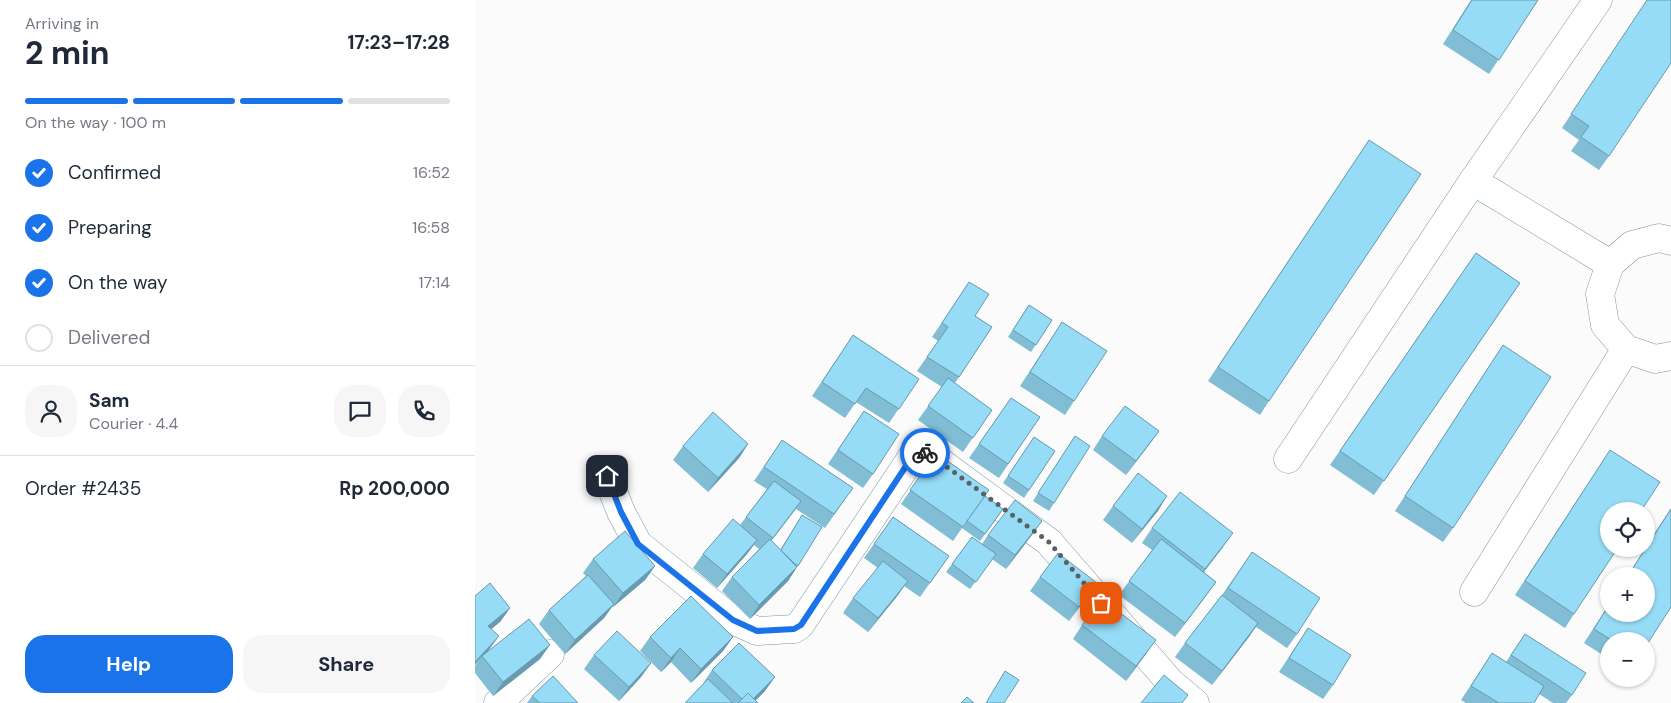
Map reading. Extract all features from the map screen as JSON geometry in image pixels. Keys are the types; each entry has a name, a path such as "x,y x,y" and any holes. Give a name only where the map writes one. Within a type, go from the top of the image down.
{"street":[{"path":"1288,459 1473,181 1598,0"},
{"path":"1473,181 1610,264"},
{"path":"1671,241 1659,238 1632,245 1610,264 1600,294 1605,325 1626,349 1655,359 1671,356"},
{"path":"1474,592 1626,349"},
{"path":"607,476 621,512 638,544 733,620 757,631 794,629 801,625 912,457 919,452 928,453 1049,542 1170,682 1195,703"},
{"path":"498,703 550,654"}],"building":[{"path":"1472,0 1538,0 1499,60 1453,30"},
{"path":"1647,0 1671,0 1671,63 1609,156 1581,137 1589,126 1571,114"},
{"path":"1369,140 1421,174 1269,401 1218,367"},
{"path":"1476,253 1520,283 1384,481 1340,451"},
{"path":"969,282 989,294 975,316 992,327 959,377 927,357 948,327 942,323"},
{"path":"1029,305 1052,320 1036,345 1013,330"},
{"path":"1062,322 1107,351 1074,401 1030,372"},
{"path":"853,335 919,379 899,409 866,388 855,404 822,382"},
{"path":"1503,345 1551,377 1453,528 1405,496"},
{"path":"948,378 992,410 973,438 928,406"},
{"path":"1011,398 1040,417 1008,464 979,444"},
{"path":"1125,406 1159,431 1136,461 1102,436"},
{"path":"864,411 899,434 873,474 838,450"},
{"path":"713,412 748,444 718,478 683,446"},
{"path":"1075,436 1090,446 1054,503 1038,493"},
{"path":"1034,437 1055,451 1029,490 1008,476"},
{"path":"782,440 853,488 834,514 764,467"},
{"path":"1610,450 1660,482 1647,502 1600,502 1600,557 1612,557 1605,567 1600,567 1600,575 1574,614 1525,581"},
{"path":"936,453 989,490 963,527 910,490"},
{"path":"1138,473 1167,496 1142,529 1113,506"},
{"path":"774,481 801,501 773,538 746,517"},
{"path":"1180,492 1233,533 1205,569 1152,528"},
{"path":"985,496 1003,509 985,534 967,521"},
{"path":"1015,500 1042,521 1015,555 988,535"},
{"path":"1671,509 1671,607 1655,632 1600,633 1594,629 1600,619 1600,622 1655,622 1655,567 1634,567 1640,557 1655,557 1655,534"},
{"path":"802,515 822,527 798,566 781,550"},
{"path":"893,517 949,556 930,583 874,544"},
{"path":"733,519 757,540 727,574 703,554"},
{"path":"625,531 655,566 623,593 593,559"},
{"path":"972,537 996,554 976,582 952,564"},
{"path":"770,539 797,567 759,605 732,577"},
{"path":"1161,539 1216,582 1185,623 1129,581"},
{"path":"1252,552 1320,598 1297,634 1228,588"},
{"path":"1058,553 1097,583 1079,607 1040,577"},
{"path":"883,561 908,581 878,618 853,598"},
{"path":"588,575 614,604 575,640 549,610"},
{"path":"490,583 510,608 488,626 499,636 475,662 475,596"},
{"path":"1222,595 1258,623 1222,671 1185,643"},
{"path":"691,596 733,637 701,669 680,648 671,658 650,637"},
{"path":"1103,600 1156,640 1136,666 1082,625"},
{"path":"529,619 550,645 503,682 482,656"},
{"path":"1308,628 1351,655 1333,685 1289,658"},
{"path":"617,631 651,663 629,687 594,655"},
{"path":"1525,634 1586,673 1572,695 1511,655"},
{"path":"739,643 775,677 753,699 748,693 742,699 712,670"},
{"path":"1492,653 1544,686 1534,703 1499,703 1471,686"},
{"path":"1005,671 1019,680 1004,703 986,703"},
{"path":"1164,675 1188,695 1182,703 1141,703"},
{"path":"553,676 578,703 540,703 532,696"},
{"path":"708,679 733,703 685,703"},
{"path":"748,693 758,703 738,703"},
{"path":"967,697 974,703 961,703"}],"way so far":[{"path":"925,453 928,453 1049,542 1101,603"}],"route":[{"path":"607,476 621,512 638,544 679,578 733,620 757,631 794,629 801,625 912,457 919,452 925,453"}]}
